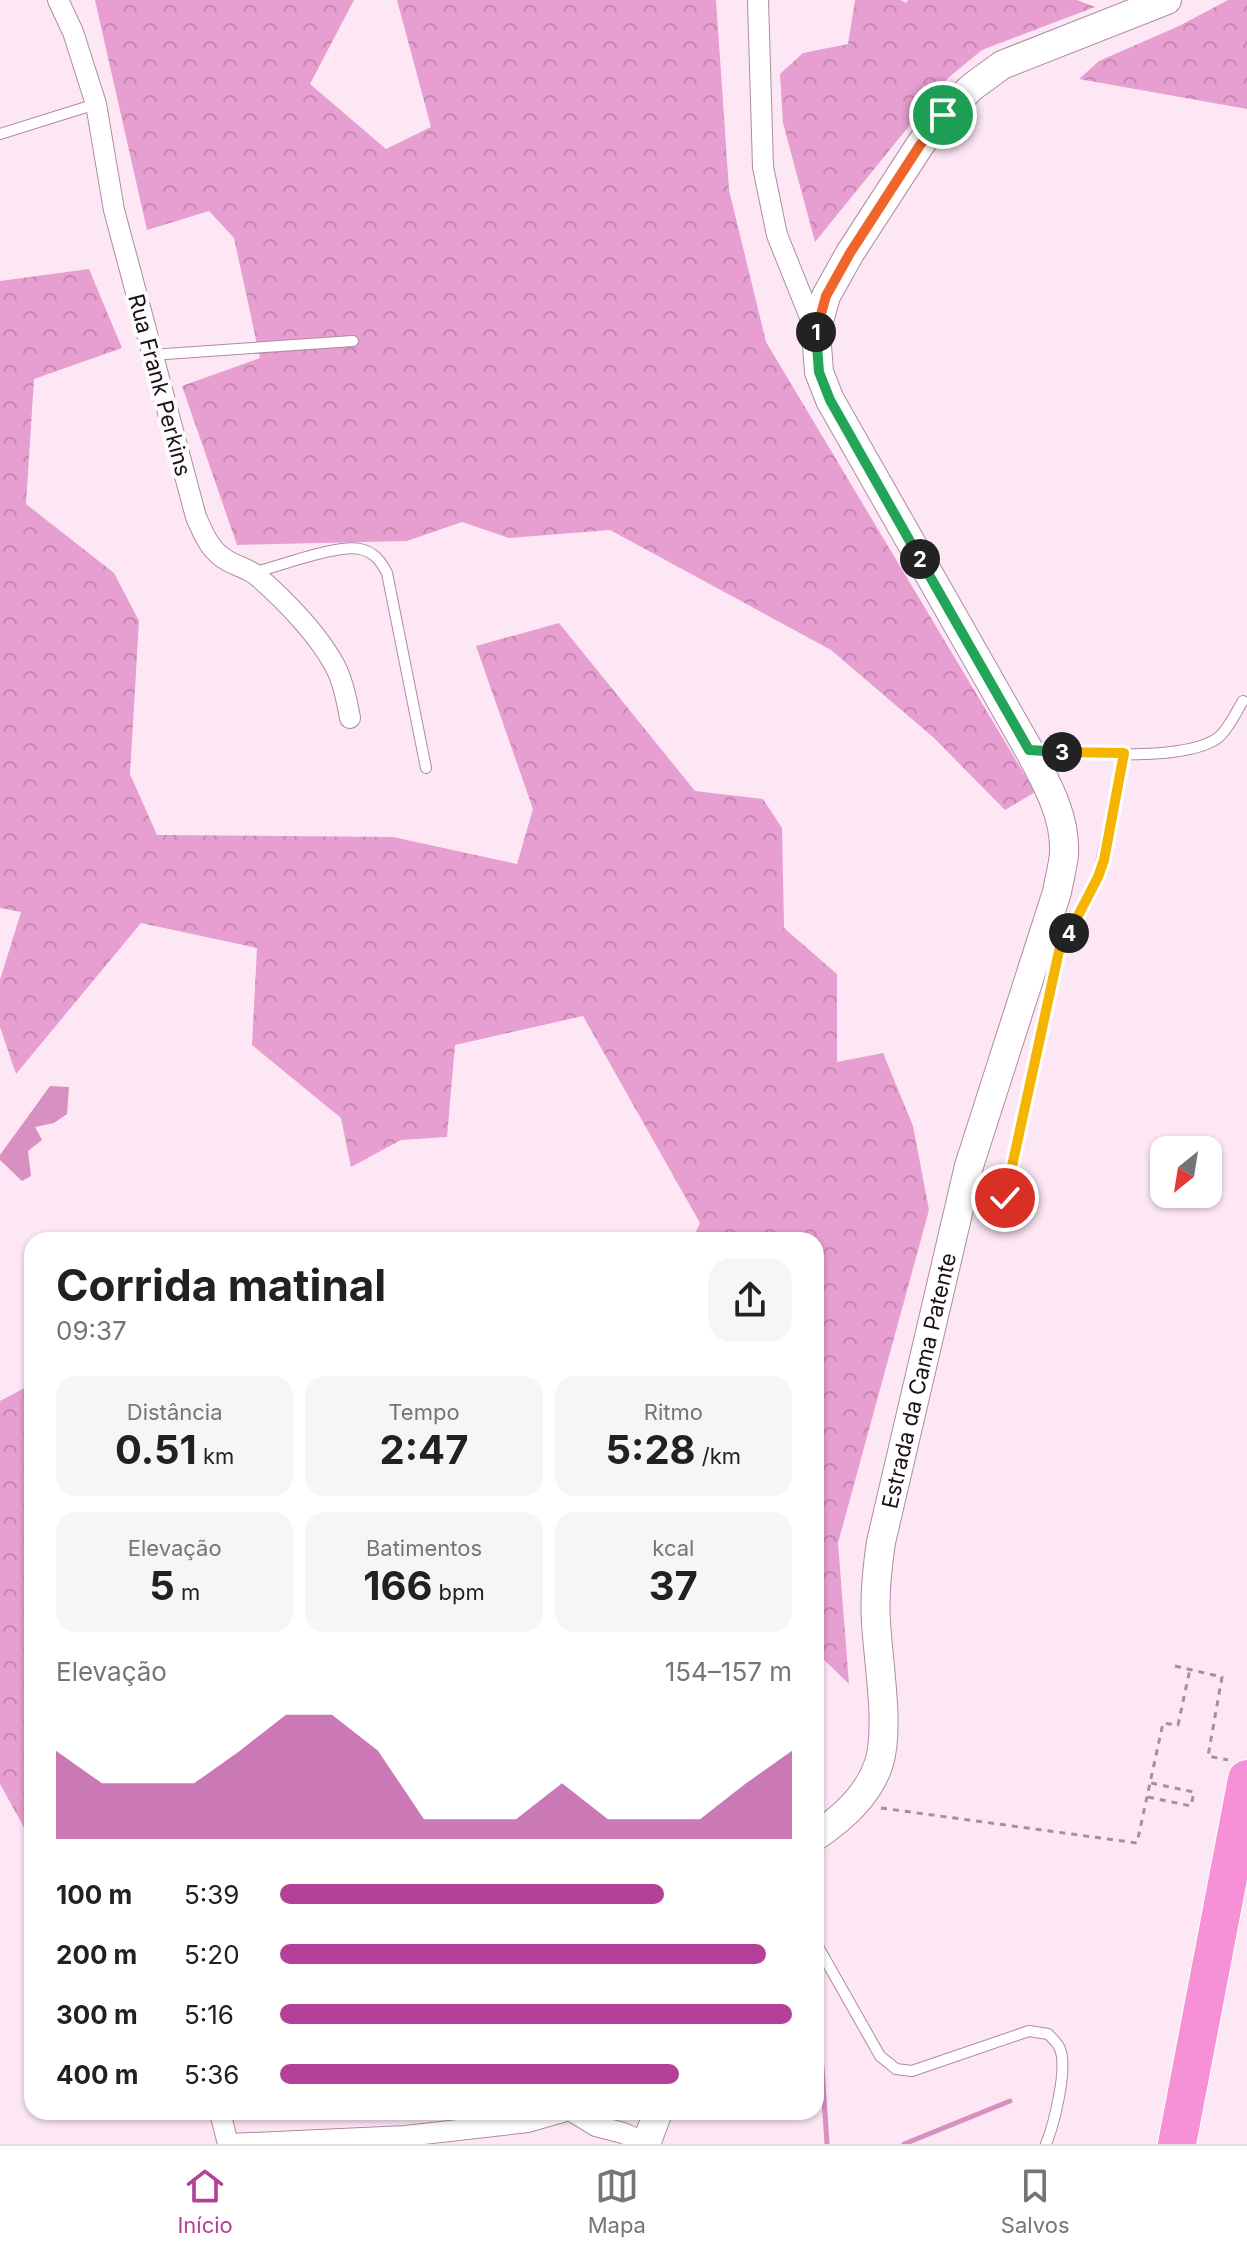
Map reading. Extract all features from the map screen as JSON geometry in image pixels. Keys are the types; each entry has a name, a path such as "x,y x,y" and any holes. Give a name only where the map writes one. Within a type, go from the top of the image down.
{"highway":[{"path":"1177,2144 1240,1770"}],"street":[{"name":"Rua Frank Perkins","path":"58,0 73,32 96,104 114,210 196,517 206,541 215,552 253,573 292,609 336,668 345,691 350,718"},
{"path":"758,0 763,167 777,235 816,332"},
{"name":"Estrada da Cama Patente","path":"824,1831 860,1798 875,1774 883,1749 875,1600 881,1542 969,1166 1057,892 1064,854 1062,824 1051,792 830,400 819,372 816,332 826,296 850,253 920,145 943,115 972,87 1002,65 1135,6 1167,0"},
{"path":"222,2120 229,2144 406,2136 535,2120"},
{"path":"586,2120 646,2144 655,2120"},
{"path":"596,2126 608,2144"}],"lane":[{"path":"0,134 96,104"},
{"path":"151,355 353,341"},
{"path":"253,573 343,548 359,548 381,561 387,573 426,768"},
{"path":"1029,750 1124,753 1195,749 1219,736 1243,701"},
{"path":"1005,1198 1059,951 1098,877 1124,753"},
{"path":"824,1957 880,2056 896,2069 912,2071 1029,2031 1048,2034 1062,2051 1063,2063 1046,2144"}],"path":[{"path":"1175,1666 1222,1677 1208,1756 1240,1770"},
{"path":"860,1798 872,1807 1137,1843 1163,1723 1178,1725 1190,1669"},
{"path":"1148,1797 1191,1806 1194,1792 1151,1783"}],"green space":[{"path":"95,0 354,0 310,84 386,149 431,127 397,0 716,0 729,190 766,342 1035,792 1005,810 933,737 831,650 610,530 509,538 462,522 407,541 237,545 182,386 260,358 234,238 209,211 147,230"},
{"path":"855,0 901,0 906,3 908,0 1077,0 1095,7 982,50 948,78 815,242 783,123 780,74 803,53 848,44"},
{"path":"1228,0 1247,0 1247,109 1079,79 1099,61 1179,26"},
{"path":"89,269 122,348 34,379 26,504 114,573 139,621 130,774 157,835 393,837 517,864 533,809 476,646 559,623 695,791 763,799 782,828 784,928 837,974 837,1062 883,1053 913,1126 929,1210 838,1543 849,1684 824,1660 824,1232 696,1232 700,1223 583,1016 455,1045 447,1137 401,1140 351,1167 341,1118 252,1045 257,948 141,923 16,1074 0,1027 0,980 21,912 0,908 0,281"},
{"path":"24,1388 24,1828 0,1784 0,1401"}],"shaded area":[{"path":"50,1086 69,1087 67,1114 54,1123 35,1127 42,1140 28,1151 31,1176 22,1181 0,1160 0,1155"}],"waterway":[{"path":"824,2098 827,2144"},
{"path":"904,2144 1010,2101"}],"route":[{"path":"943,115 850,253 826,296 816,332 819,372 830,400 1029,750 1124,753 1104,860 1059,951 1005,1198"}]}
